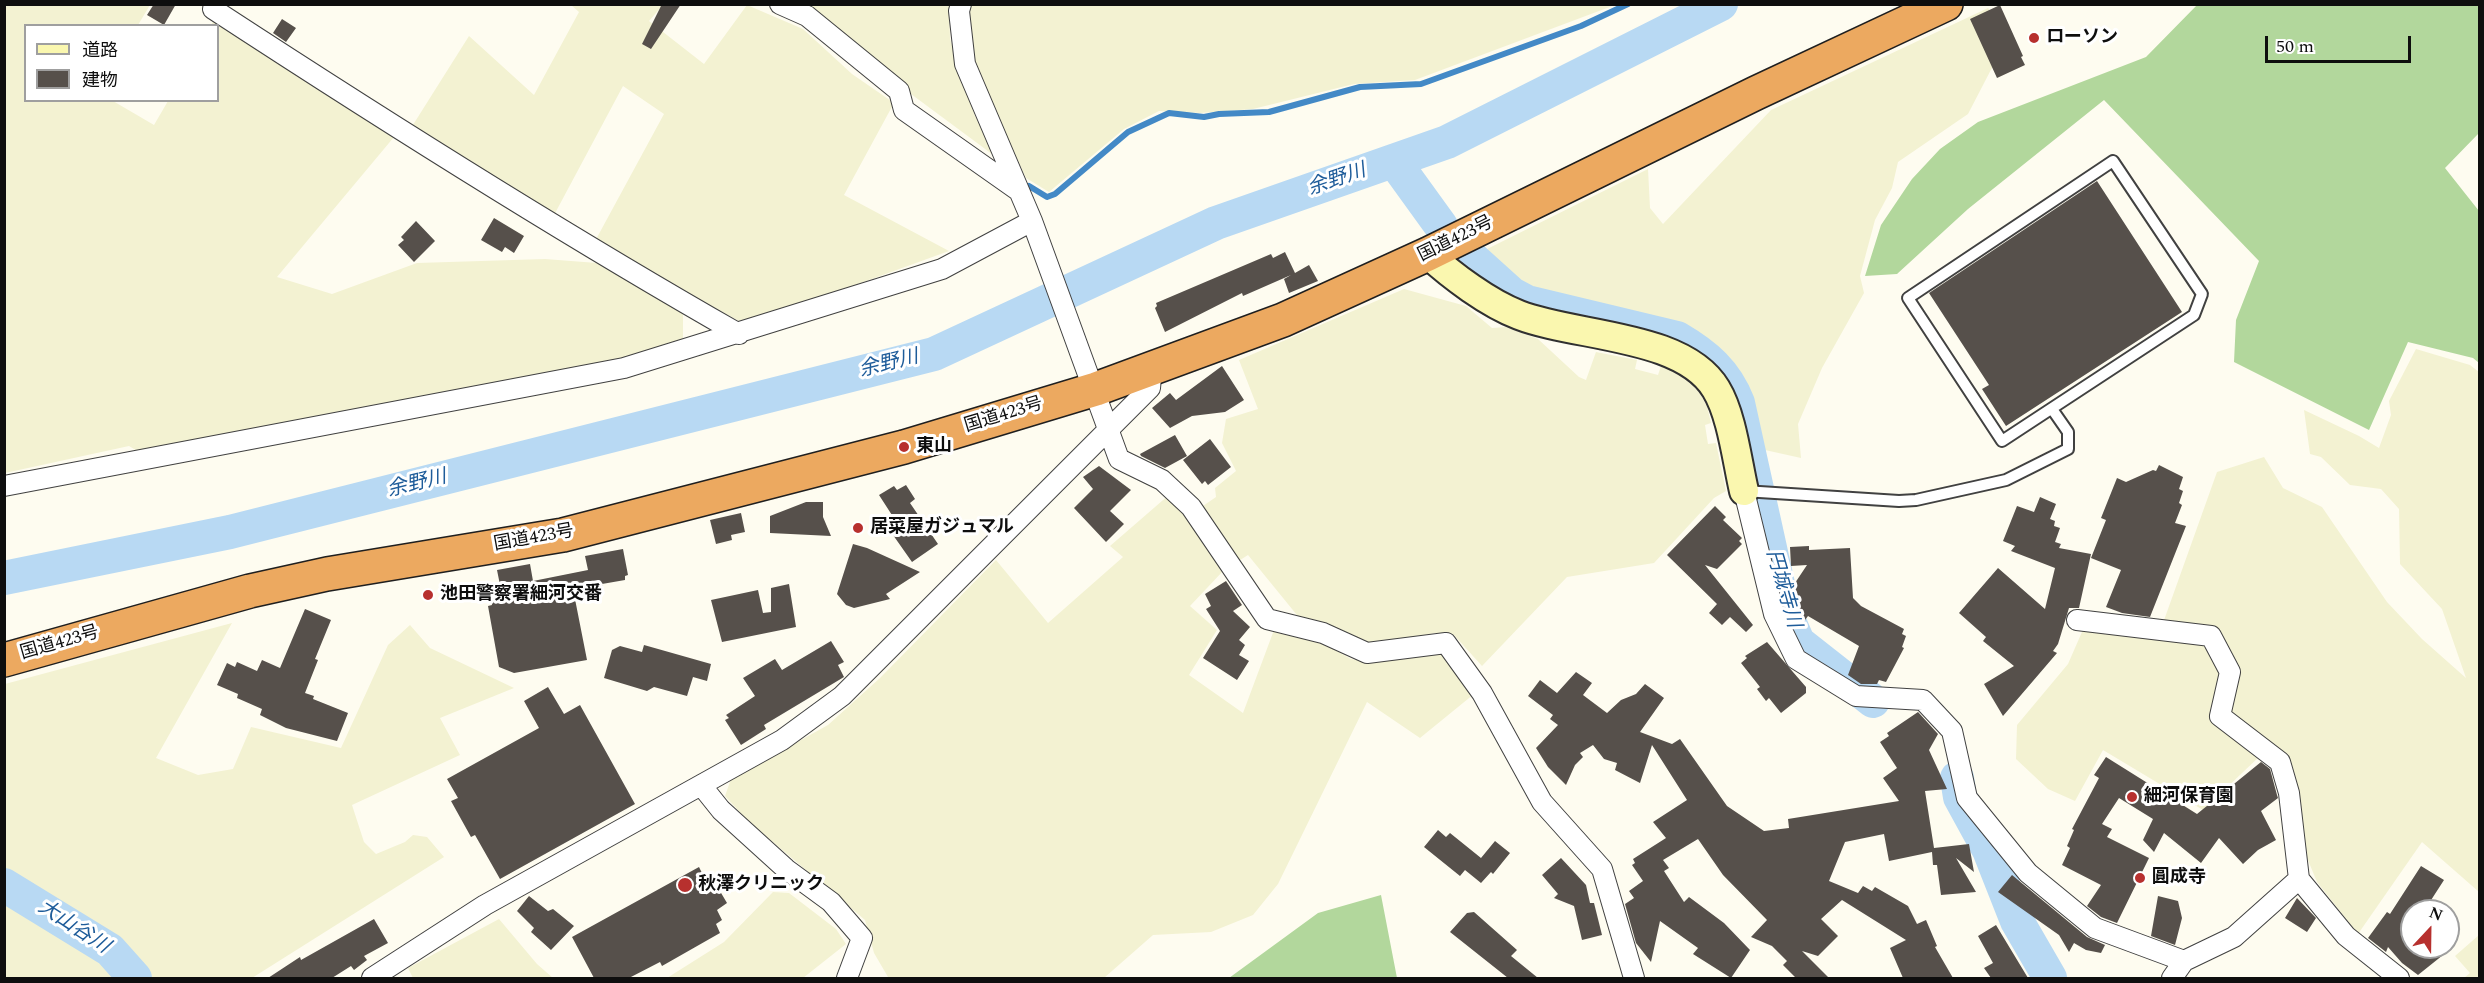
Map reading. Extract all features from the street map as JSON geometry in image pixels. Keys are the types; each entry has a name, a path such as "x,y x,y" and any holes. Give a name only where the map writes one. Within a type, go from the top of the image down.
{"highway":[{"name":"国道423号","path":"4,660 250,591 327,574 563,535 904,447 1096,389 1152,366 1283,320 1428,254 1946,4"}],"street":[{"path":"780,4 807,16 899,91 904,110 1019,191"},
{"path":"961,4 959,11 965,64 1034,226 1111,430 1119,459 1162,480 1191,507 1267,619 1323,633 1367,652 1446,643 1482,693 1542,802 1602,869 1634,978"},
{"path":"212,6 347,97 599,255 739,334"},
{"path":"4,486 624,368 942,269 1034,226"},
{"path":"1428,254 1449,273 1518,315 1662,350 1694,364 1717,390 1725,412 1774,614 1796,659 1856,696 1923,700 1952,731 1967,798 2028,873 2095,928 2184,961"},
{"path":"372,978 485,905 782,740 842,696 1111,430 1150,388 1152,366"},
{"path":"2078,620 2211,636 2230,672 2220,716 2280,762 2289,793 2299,879 2346,936 2399,978"},
{"path":"701,785 721,810 786,869 831,902 861,938 847,978"},
{"path":"2172,978 2184,961 2234,937 2299,879"}],"lane":[{"path":"2114,161 2202,294 2193,315 2052,409 2002,441 1908,298 2114,161"},
{"path":"1744,491 1899,501 2006,480 2068,449 2068,432 2052,409"}],"green space":[{"path":"2198,4 2479,5 2479,133 2445,168 2479,211 2479,363 2473,358 2408,342 2369,430 2234,362 2236,320 2259,261 2104,100 1968,209 1897,274 1865,276 1881,225 1912,179 1940,149 1978,122 2146,57"},
{"path":"4,5 150,5 139,24 24,24 24,102 115,102 154,125 167,102 219,102 219,24 212,24 215,19 394,137 277,277 332,294 417,263 545,259 597,263 683,311 683,345 588,369 139,452 129,446 5,473"},
{"path":"571,5 663,5 649,21 704,64 747,5 803,29 852,74 894,103 844,195 949,251 800,305 739,321 594,243 664,114 623,86 553,217 411,128 469,36 534,95 579,12"},
{"path":"798,5 949,5 950,39 975,116 996,157 911,94 810,9"},
{"path":"969,5 1615,5 1415,80 1354,84 1253,109 1200,113 1159,111 1124,129 1049,192 1026,178 975,69"},
{"path":"1988,8 2010,33 1968,114 1898,162 1892,188 1875,220 1860,276 1864,293 1822,368 1798,424 1801,458 1756,448 1734,372 1697,335 1679,326 1527,290 1481,252 1648,169 1650,208 1663,224 1771,110"},
{"path":"1404,289 1466,306 1492,328 1506,327 1538,339 1579,377 1586,380 1596,352 1637,360 1635,369 1658,375 1662,363 1686,377 1707,406 1711,423 1705,425 1708,444 1716,443 1726,491 1714,498 1654,563 1567,577 1482,666 1454,635 1435,633 1381,644 1370,644 1320,623 1301,620 1248,555 1237,562 1200,508 1216,497 1215,488 1236,471 1222,443 1226,419 1258,409 1239,360"},
{"path":"2416,349 2470,365 2479,372 2479,892 2422,842 2358,934 2317,882 2303,848 2297,786 2260,756 2203,810 2103,750 2075,801 2048,789 2016,759 2017,725 2068,664 2085,625 2163,623 2217,472 2264,457 2283,488 2322,507 2387,602 2422,639 2466,678 2442,609 2400,564 2399,509 2381,489 2350,485 2321,457 2310,454 2304,410 2379,448 2391,415 2389,401"},
{"path":"1170,494 1224,570 1190,606 1217,630 1189,675 1243,713 1274,630 1321,642 1351,659 1363,661 1440,652 1474,694 1420,738 1367,702 1278,884 1253,915 1211,932 1153,935 1104,978 888,977 874,953 865,920 748,821 725,796 731,779 828,725 880,678 996,560 1048,623 1123,557 1110,546"},
{"path":"232,623 156,758 198,775 233,769 251,727 341,748 388,645 410,625 430,648 514,688 440,718 460,755 352,805 364,842 376,854 405,842 413,835 427,837 444,857 252,978 5,978 5,684"},
{"path":"773,892 789,893 836,929 846,944 803,978 667,978 724,942"},
{"path":"1381,895 1397,978 1229,978 1318,913"},
{"path":"499,919 537,964 553,978 413,978 408,968"},
{"path":"2479,935 2479,978 2464,978 2470,973 2458,959 2460,959 2460,952"}],"building":[{"path":"154,4 176,4 165,24 147,15"},
{"path":"662,4 681,4 651,49 642,44"},
{"path":"2000,5 2025,65 1997,78 1970,19"},
{"path":"282,19 296,28 286,42 273,33"},
{"path":"2097,181 2182,312 2006,426 1982,389 1989,385 1929,293"},
{"path":"494,218 524,236 514,253 505,247 502,252 481,240"},
{"path":"416,221 435,241 414,262 398,245 404,240 401,237"},
{"path":"1285,252 1295,273 1309,265 1318,281 1289,293 1284,279 1291,275 1243,296 1242,293 1165,332 1155,308 1156,303 1271,254 1273,258"},
{"path":"1222,366 1244,400 1225,412 1192,416 1170,428 1152,408 1170,393 1176,400"},
{"path":"1175,435 1187,456 1165,468 1141,456 1140,454"},
{"path":"1210,439 1231,467 1208,485 1205,481 1202,484 1183,460"},
{"path":"2159,465 2183,477 2179,489 2183,491 2179,503 2182,505 2175,523 2186,526 2150,617 2122,613 2106,607 2121,570 2091,558 2106,520 2101,518 2117,478 2126,482 2153,470 2156,471"},
{"path":"1099,466 1131,490 1110,511 1124,524 1106,542 1074,508 1093,489 1083,477"},
{"path":"906,485 915,499 910,503 938,544 912,562 893,535 898,532 895,528 899,526 879,495 894,486 897,490"},
{"path":"2040,497 2056,504 2050,519 2055,521 2054,526 2060,528 2055,542 2061,544 2059,548 2091,554 2079,608 2069,608 2058,644 2053,651 2057,653 2003,716 1984,684 2014,666 1983,641 1986,637 1959,613 1998,568 2045,609 2055,568 2011,551 2015,546 2003,541 2017,506 2034,512"},
{"path":"806,502 823,502 823,517 831,536 770,533 770,516"},
{"path":"1715,506 1726,517 1723,520 1742,538 1739,541 1742,544 1717,569 1705,565 1753,625 1746,632 1730,617 1722,625 1709,613 1717,604 1667,555"},
{"path":"741,513 745,532 731,535 732,540 716,544 710,520"},
{"path":"853,544 920,572 886,594 890,599 854,608 846,605 837,594"},
{"path":"1809,546 1809,550 1850,548 1853,598 1861,606 1904,629 1902,634 1906,636 1902,647 1904,648 1886,682 1879,680 1877,684 1861,684 1848,675 1859,646 1808,616 1800,627 1793,626 1783,601 1807,565 1791,566 1790,547"},
{"path":"623,549 628,575 625,576 625,580 602,584 603,589 574,594 587,660 514,673 499,667 488,606 492,605 491,597 502,595 497,570 530,564 533,581 588,570 585,556"},
{"path":"1226,581 1242,605 1233,611 1250,627 1239,640 1245,645 1239,655 1249,661 1237,680 1203,658 1220,631 1206,609 1211,606 1205,594"},
{"path":"789,584 796,627 722,642 711,600 758,590 763,613 771,612 771,588"},
{"path":"305,609 331,620 315,659 318,660 305,693 314,696 313,699 348,713 337,741 286,728 260,715 262,709 237,698 238,694 217,685 227,663 235,667 237,662 257,671 262,660 280,668"},
{"path":"831,641 844,662 838,665 844,677 764,725 766,729 741,745 725,720 729,718 726,715 755,696 743,678 775,659 782,670"},
{"path":"1767,642 1806,687 1806,693 1781,713 1769,698 1766,701 1757,689 1760,687 1741,663 1747,658 1745,656"},
{"path":"644,645 711,664 707,681 693,677 687,696 654,687 647,691 604,678 612,650 620,646 642,652"},
{"path":"1576,672 1592,683 1583,695 1607,713 1621,700 1636,694 1645,684 1664,698 1640,732 1672,744 1680,739 1727,806 1764,831 1789,828 1788,819 1899,801 1883,778 1897,768 1880,742 1889,736 1887,733 1918,712 1938,734 1929,750 1947,789 1925,791 1934,848 1969,844 1974,872 1956,858 1976,892 1941,895 1937,865 1933,865 1932,852 1889,861 1884,834 1845,842 1829,881 1858,893 1863,886 1872,891 1875,887 1908,906 1917,924 1926,920 1937,946 1935,947 1953,978 1903,978 1890,948 1906,940 1842,900 1821,919 1838,936 1818,956 1802,951 1829,978 1796,978 1783,965 1787,961 1772,946 1751,937 1767,920 1723,875 1698,839 1663,860 1669,868 1664,871 1684,902 1689,897 1724,923 1750,950 1731,978 1693,954 1698,948 1660,921 1651,962 1636,943 1625,904 1634,898 1629,891 1643,881 1632,865 1635,863 1633,859 1666,838 1653,822 1687,800 1652,745 1640,783 1615,770 1617,763 1604,759 1593,745 1580,753 1583,757 1575,765 1566,785 1548,767 1536,748 1558,725 1550,719 1553,715 1528,696 1540,680 1557,693"},
{"path":"548,687 564,714 580,705 635,804 500,879 475,835 471,837 451,801 458,798 447,779 539,728 524,701"},
{"path":"2106,757 2197,814 2261,762 2270,769 2278,798 2261,811 2276,840 2258,850 2243,864 2219,838 2201,863 2164,833 2154,852 2143,840 2153,819 2119,798 2102,824 2112,829 2107,837 2149,858 2117,923 2101,917 2087,906 2101,885 2062,865 2070,848 2067,846 2074,830 2072,829 2099,778 2094,775"},
{"path":"1438,830 1446,837 1450,833 1481,858 1495,841 1510,853 1493,874 1491,872 1481,883 1465,870 1460,876 1424,847"},
{"path":"1561,858 1586,885 1590,903 1594,903 1602,935 1582,940 1574,906 1554,898 1558,894 1542,875"},
{"path":"2421,866 2444,880 2432,899 2400,899 2400,959 2438,959 2418,975 2402,963 2388,947 2386,952 2368,938 2387,912 2390,914"},
{"path":"699,867 705,879 711,876 727,903 717,910 722,920 716,924 720,933 662,966 660,962 629,978 594,978 572,937"},
{"path":"2012,875 2087,937 2105,945 2101,953 2086,950 2074,943 2069,952 2059,935 1998,892"},
{"path":"529,896 548,911 553,909 574,926 551,950 531,932 534,928 517,911"},
{"path":"2158,896 2178,901 2182,918 2175,945 2151,936"},
{"path":"2297,898 2316,918 2307,932 2285,918"},
{"path":"1474,912 1517,950 1511,956 1538,978 1508,978 1450,932 1467,913"},
{"path":"374,919 388,943 364,956 367,960 354,970 351,966 332,978 268,978 300,957 301,960"},
{"path":"1996,925 2028,978 1991,978 1984,968 1993,963 1978,936"}],"waterway":[{"path":"1029,186 1047,197 1055,194 1128,132 1169,113 1204,117 1219,114 1269,112 1360,87 1421,84 1581,26 1628,4"},
{"name":"余野川","path":"4,578 230,532 934,354 1216,223 1447,142 1721,4"},
{"name":"円城寺川","path":"1394,161 1441,226"},
{"name":"円城寺川","path":"1471,257 1512,294 1527,302 1677,338 1714,365 1727,382 1738,403 1783,607 1798,642 1873,701"},
{"name":"円城寺川","path":"1957,778 1960,797 1989,850 2017,921 2050,978"},
{"name":"大山谷川","path":"4,885 110,950 135,978"}],"place":[{"name":"ローソン","path":"2034,38"},
{"name":"東山","path":"904,447"},
{"name":"居菜屋ガジュマル","path":"858,528"},
{"name":"池田警察署細河交番","path":"428,595"},
{"name":"細河保育園","path":"2132,797"},
{"name":"圓成寺","path":"2140,878"},
{"name":"秋澤クリニック","path":"685,885"}]}
